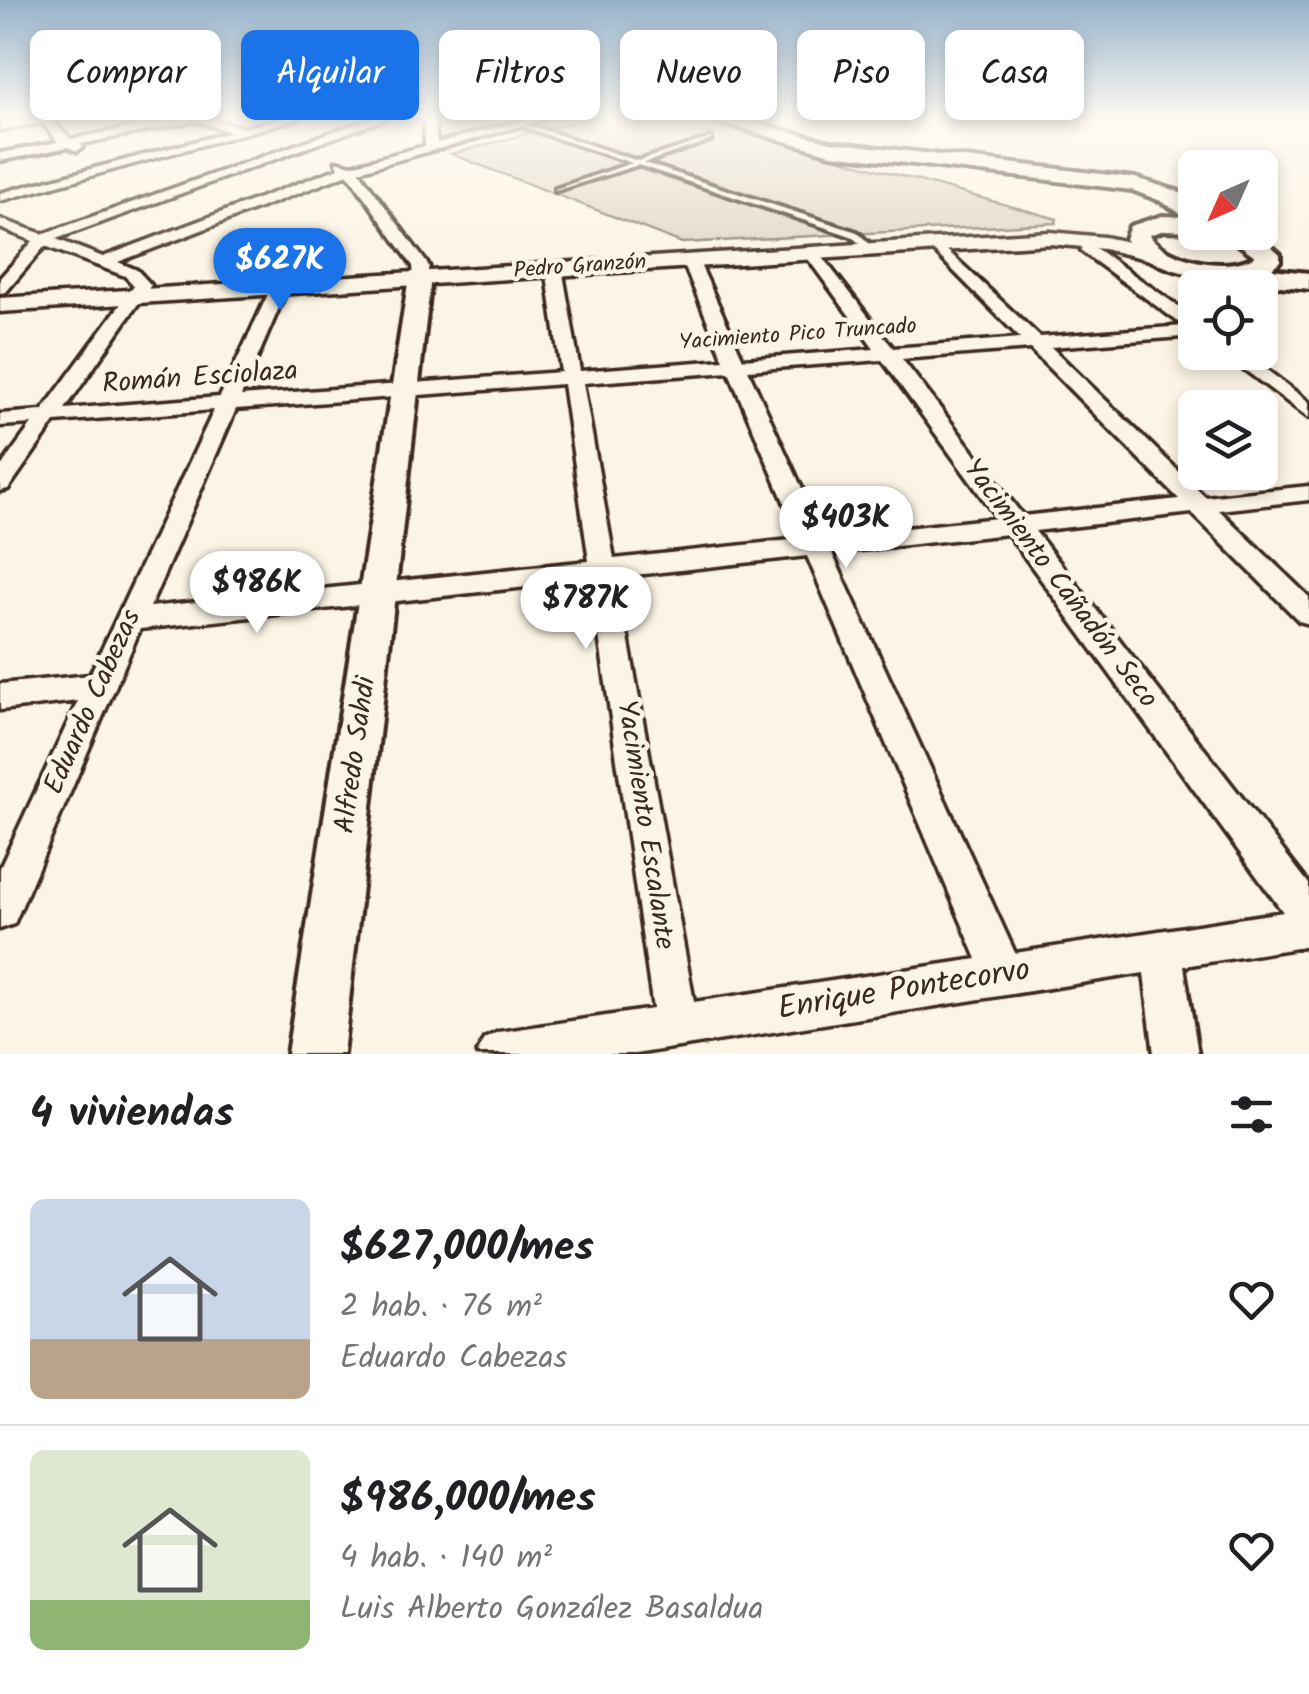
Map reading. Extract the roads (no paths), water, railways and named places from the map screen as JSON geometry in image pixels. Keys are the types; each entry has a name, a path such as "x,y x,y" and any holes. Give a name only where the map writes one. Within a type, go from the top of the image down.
{"main road":[{"path":"992,167 1134,184 1178,203"},
{"path":"1178,211 1138,232 1137,239 1159,256 1217,270 1264,264 1269,258 1263,250"},
{"path":"1157,224 1178,224"},
{"name":"Pedro Granzón","path":"0,305 140,290 1157,224"},
{"name":"Pedro Granzón","path":"421,272 554,268 601,261 690,260 868,245 1050,238 1089,240 1159,256"},
{"path":"1269,250 1309,271"},
{"path":"1278,277 1309,281"},
{"name":"Pedro Granzón","path":"0,291 140,290"}],"street":[{"path":"0,197 115,167"},
{"path":"123,167 149,178"},
{"path":"0,291 41,241 171,186 234,167"},
{"path":"346,167 421,272"},
{"path":"102,264 357,167"},
{"path":"0,223 131,273 140,290 0,484"},
{"path":"1089,240 1086,248 1178,316"},
{"path":"936,245 1309,614"},
{"name":"Yacimiento Cañadón Seco","path":"810,252 1309,916"},
{"path":"690,260 1004,975"},
{"name":"Yacimiento Escalante","path":"554,268 677,1026"},
{"name":"Alfredo Sahdi","path":"316,1054 421,272"},
{"name":"Eduardo Cabezas","path":"0,910 282,281"},
{"name":"Yacimiento Pico Truncado","path":"405,390 1178,330"},
{"path":"1254,370 1309,412"},
{"name":"Román Esciolaza","path":"0,420 405,390"},
{"path":"130,620 1309,493"},
{"path":"0,696 100,686"},
{"name":"Enrique Pontecorvo","path":"499,1054 1309,927"},
{"path":"1161,949 1176,1054"}],"lane":[{"path":"557,190 625,167"},
{"path":"650,167 868,245"}]}
